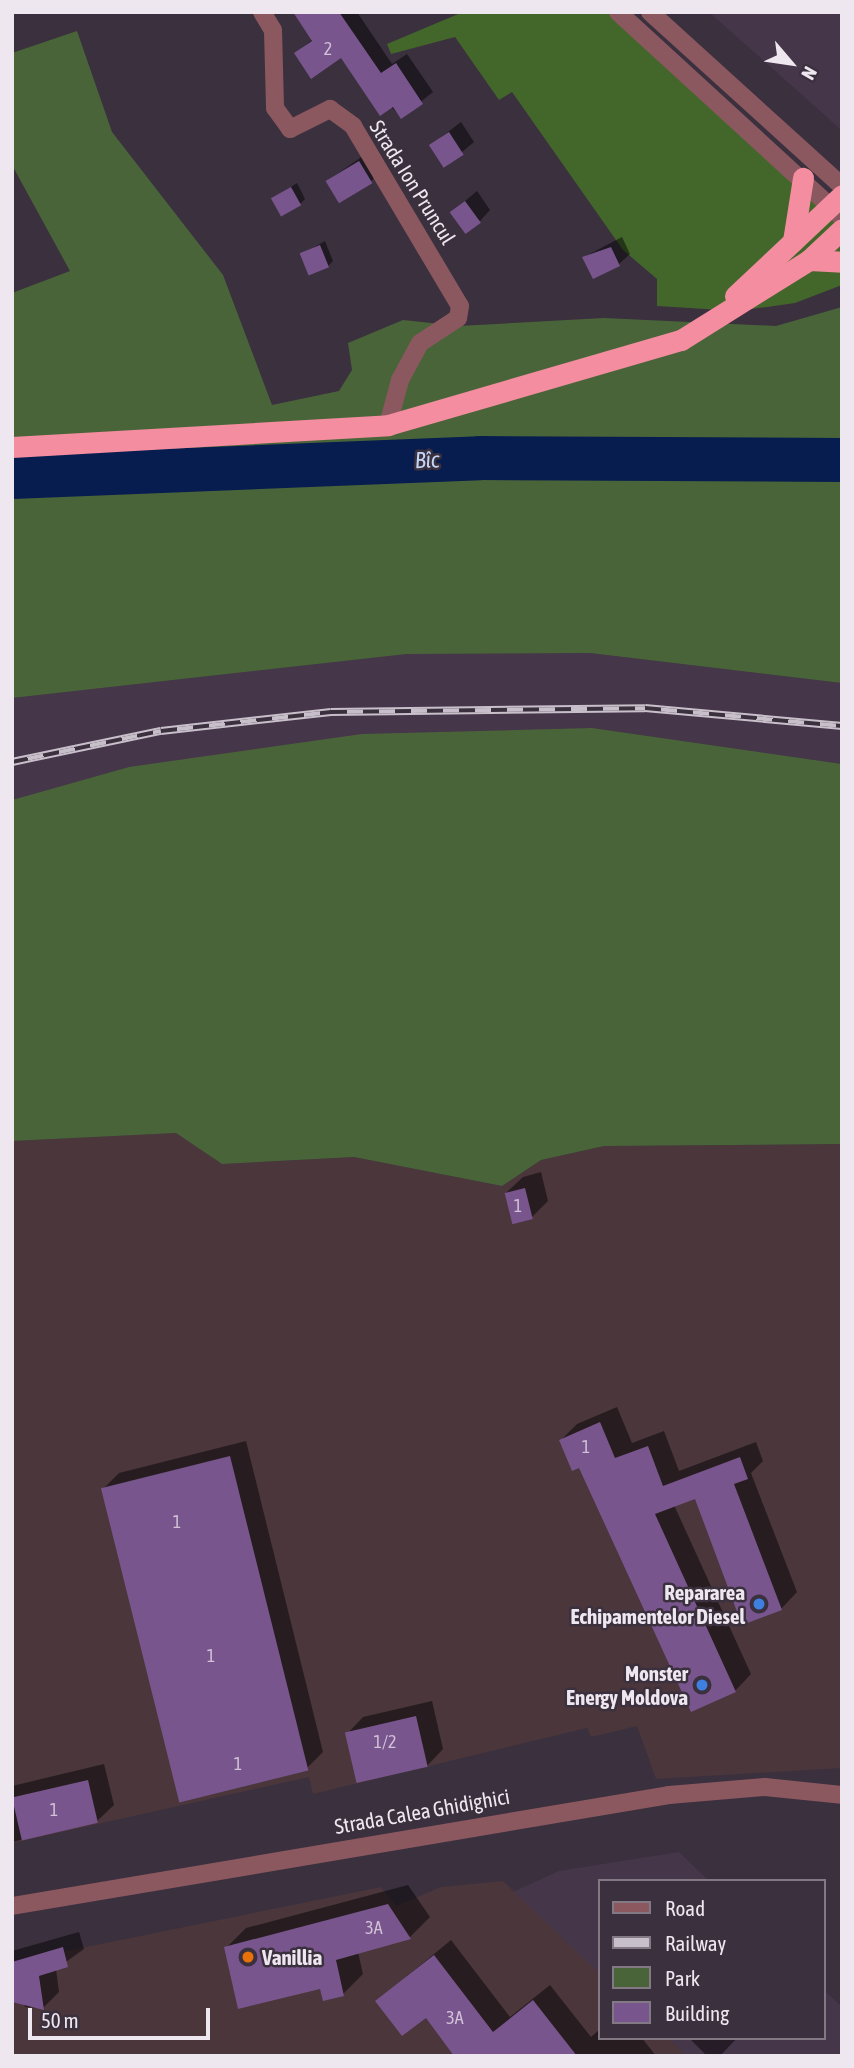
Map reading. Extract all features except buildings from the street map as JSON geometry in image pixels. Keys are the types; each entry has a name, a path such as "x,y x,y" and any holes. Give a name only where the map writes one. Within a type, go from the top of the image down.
{"highway":[{"path":"793,242 803,178"},
{"path":"695,333 793,242 838,206"},
{"path":"12,447 388,425 631,360 695,333 809,260 842,229"},
{"path":"809,260 842,262"}],"street":[{"name":"Strada Ion Pruncul","path":"262,12 273,30 275,108 290,129 330,109 353,126 460,306 458,318 420,343 400,380 388,425"},
{"path":"618,12 803,178 838,206"},
{"path":"650,12 842,186"},
{"name":"Strada Calea Ghidighici","path":"12,1906 669,1795 765,1787 842,1795"}],"shaded area":[{"path":"709,12 842,12 842,131 819,110"},
{"path":"590,653 842,683 842,764 592,728 129,767 12,800 12,698 407,654"},
{"path":"176,1133 222,1164 354,1157 502,1186 541,1160 604,1146 842,1144 842,1768 656,1779 637,1726 591,1737 587,1728 313,1794 309,1777 12,1843 12,1141"},
{"path":"679,1852 707,1879 598,1879 598,1972 513,1892 559,1871"},
{"path":"503,1881 598,1972 598,2040 670,2040 687,2056 12,2056 12,1962 381,1887 396,1906 441,1887"},
{"path":"826,1992 842,2007 842,2056 687,2056 670,2040 826,2040"}],"green space":[{"path":"463,12 607,12 842,222 842,285 795,303 738,311 657,306 657,279 623,250 512,92 499,100 455,37 391,54 387,44"},
{"path":"77,31 112,132 223,275 272,405 339,391 352,370 348,343 403,320 459,326 604,318 776,326 842,307 842,683 590,653 407,654 12,698 12,293 70,271 12,165 12,53"},
{"path":"592,728 842,764 842,1144 604,1146 541,1160 502,1186 354,1157 222,1164 176,1133 12,1141 12,800 129,767 362,734"}],"waterway":[{"name":"Bîc","path":"12,477 480,458 842,460"}],"railway":[{"path":"12,762 161,731 331,712 645,708 842,726"}],"place":[{"name":"Repararea Echipamentelor Diesel","path":"759,1604"},
{"name":"Monster Energy Moldova","path":"702,1685"},
{"name":"Vanillia","path":"248,1957"}]}
